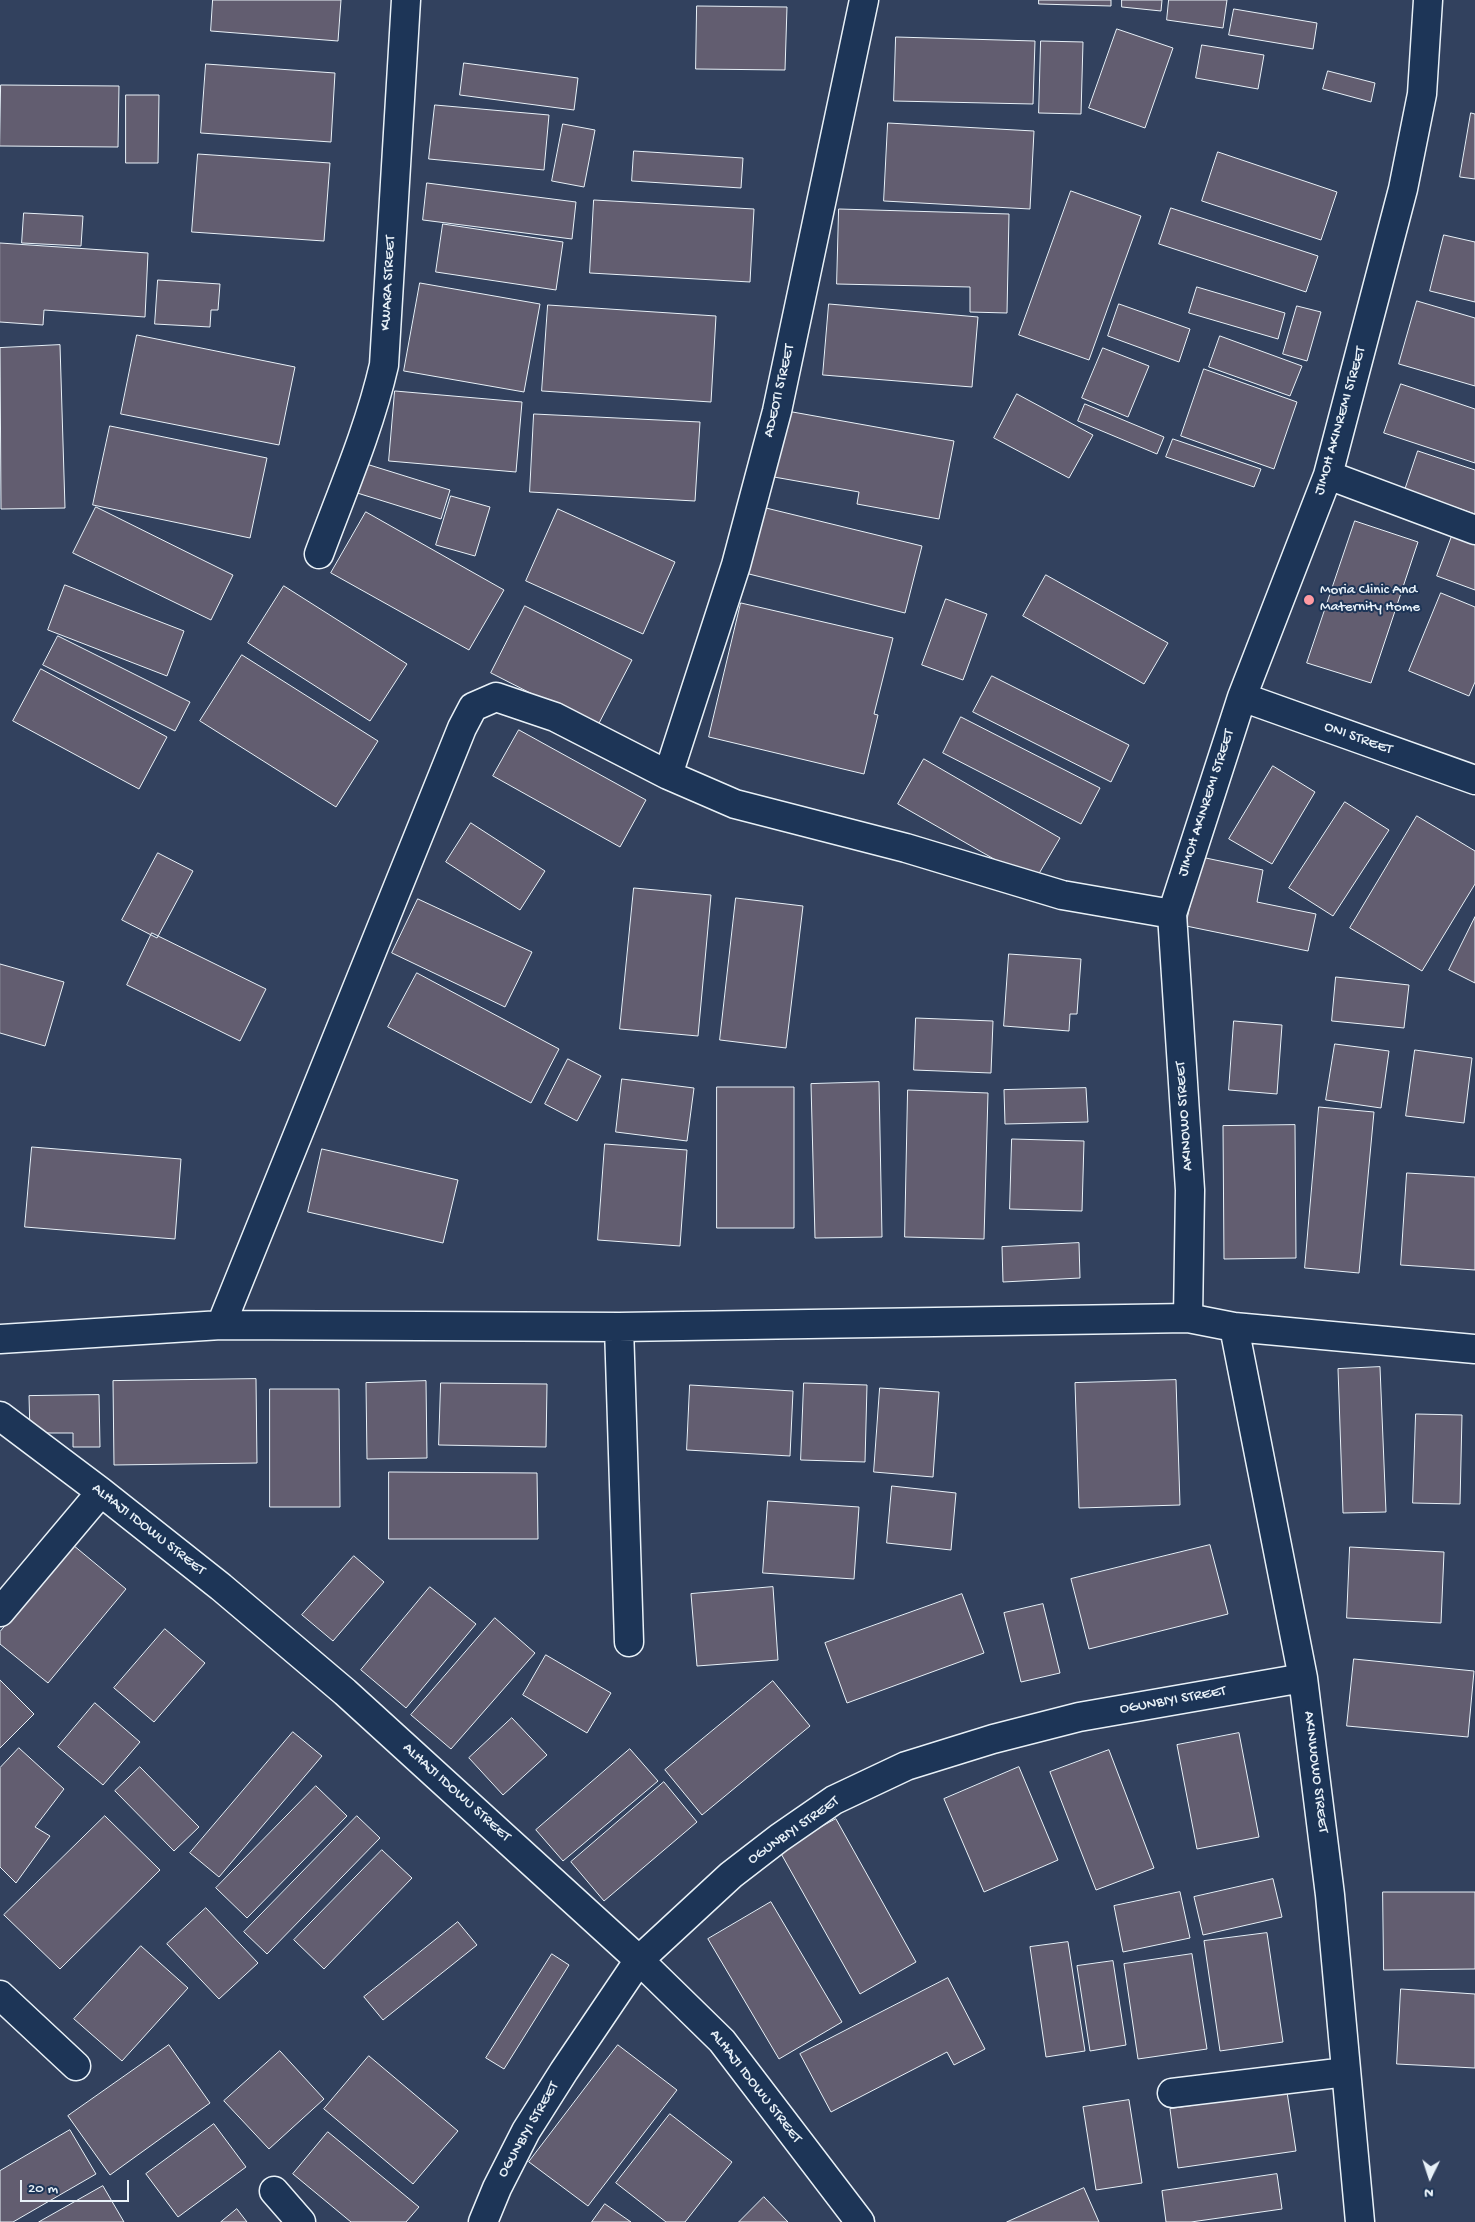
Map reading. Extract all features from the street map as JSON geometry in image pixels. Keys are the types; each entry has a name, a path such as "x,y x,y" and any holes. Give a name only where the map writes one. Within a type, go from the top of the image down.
{"street":[{"name":"KWARA STREET","path":"319,554 379,388 384,365 406,0"},
{"name":"ADEOTI STREET","path":"668,775 736,565 777,411 864,0"},
{"name":"JIMOH AKINREMI STREET","path":"1172,914 1242,697 1328,475 1403,189 1422,94 1428,0"},
{"path":"1328,475 1475,530"},
{"path":"221,1325 462,728 473,707 496,697 555,717 668,775 735,804 906,848 1062,895 1172,914"},
{"name":"ONI STREET","path":"1242,697 1475,780"},
{"name":"AKINOWO STREET","path":"1172,914 1190,1190 1188,1318"},
{"path":"0,1339 221,1325 620,1327 1188,1318 1234,1327 1475,1349"},
{"path":"620,1327 629,1642"},
{"name":"AKINWOWO STREET","path":"1234,1327 1304,1678 1330,1895 1360,2222"},
{"name":"ALHAJI IDOWU STREET","path":"0,1416 101,1492 220,1587 345,1692 639,1960 722,2040 860,2222"},
{"path":"0,1612 101,1492"},
{"name":"OGUNBIYI STREET","path":"483,2222 496,2188 526,2131 564,2070 639,1960 731,1875 779,1838 834,1800 906,1766 993,1739 1079,1717 1304,1678"},
{"path":"0,1995 76,2066"},
{"path":"1172,2093 1346,2072"},
{"path":"274,2191 301,2222"}],"building":[{"path":"213,0 341,0 338,41 211,31"},
{"path":"1039,0 1111,0 1111,6 1039,4"},
{"path":"1122,0 1162,0 1161,11 1122,7"},
{"path":"1169,0 1227,0 1223,28 1167,20"},
{"path":"697,6 787,7 785,70 696,69"},
{"path":"1234,9 1317,23 1313,49 1229,35"},
{"path":"1117,29 1173,48 1145,128 1089,108"},
{"path":"896,37 1035,41 1033,104 894,101"},
{"path":"1041,41 1083,42 1081,114 1039,113"},
{"path":"1202,45 1264,55 1258,89 1196,78"},
{"path":"464,63 578,78 574,110 460,95"},
{"path":"206,64 335,73 331,142 201,133"},
{"path":"1328,71 1375,83 1371,102 1323,89"},
{"path":"1,85 119,86 118,147 0,146"},
{"path":"126,95 159,95 158,163 126,163"},
{"path":"435,105 549,115 544,170 429,159"},
{"path":"1471,113 1475,114 1475,179 1460,177"},
{"path":"888,123 1034,131 1030,209 884,201"},
{"path":"563,124 595,130 584,187 552,181"},
{"path":"634,151 743,158 741,188 632,181"},
{"path":"1218,152 1337,192 1321,240 1202,201"},
{"path":"198,154 330,163 324,241 192,232"},
{"path":"427,183 576,202 572,239 423,220"},
{"path":"1071,191 1141,216 1089,360 1019,335"},
{"path":"594,200 754,209 750,282 590,273"},
{"path":"1171,208 1318,256 1306,292 1159,244"},
{"path":"839,209 1009,214 1007,313 970,312 970,287 837,284"},
{"path":"24,213 83,216 81,246 22,243"},
{"path":"443,224 563,242 556,290 436,272"},
{"path":"1444,235 1475,242 1475,302 1430,291"},
{"path":"0,243 148,253 145,317 44,310 43,325 0,322"},
{"path":"158,280 220,284 218,310 211,310 210,327 155,324"},
{"path":"420,283 540,304 524,392 404,371"},
{"path":"1197,287 1285,313 1278,339 1189,313"},
{"path":"1417,301 1475,318 1475,386 1399,364"},
{"path":"829,304 978,317 972,387 823,375"},
{"path":"1119,304 1190,329 1179,362 1108,336"},
{"path":"548,305 716,316 711,402 542,391"},
{"path":"1297,306 1321,312 1307,361 1283,354"},
{"path":"137,335 295,367 279,445 121,414"},
{"path":"1220,336 1302,366 1290,396 1209,367"},
{"path":"60,345 65,508 1,509 0,348"},
{"path":"1103,348 1149,366 1128,417 1082,398"},
{"path":"1204,369 1297,402 1274,469 1181,436"},
{"path":"1401,384 1475,409 1475,463 1384,433"},
{"path":"395,391 522,402 516,472 389,461"},
{"path":"1017,394 1093,435 1069,478 994,438"},
{"path":"1085,404 1164,437 1157,454 1078,421"},
{"path":"787,411 954,441 939,519 857,504 859,492 774,477"},
{"path":"534,414 700,422 695,501 530,492"},
{"path":"110,426 267,458 250,538 93,505"},
{"path":"1173,439 1261,469 1254,487 1166,457"},
{"path":"1418,451 1475,470 1475,514 1405,490"},
{"path":"363,463 450,490 441,519 354,492"},
{"path":"451,496 490,507 475,556 436,545"},
{"path":"96,507 233,575 211,620 73,553"},
{"path":"766,508 922,546 905,613 749,574"},
{"path":"558,509 675,562 643,634 526,581"},
{"path":"366,512 504,590 469,650 331,573"},
{"path":"1355,521 1418,542 1371,683 1307,663"},
{"path":"1452,536 1475,544 1475,590 1437,576"},
{"path":"1046,575 1168,643 1144,684 1023,616"},
{"path":"65,585 184,631 167,676 48,630"},
{"path":"284,586 407,664 370,721 248,643"},
{"path":"1441,593 1475,607 1475,682 1469,696 1409,671"},
{"path":"946,599 987,614 963,680 922,665"},
{"path":"741,603 893,638 874,714 878,715 864,774 709,737"},
{"path":"525,606 632,660 597,727 491,673"},
{"path":"58,636 190,702 175,731 43,665"},
{"path":"242,655 378,741 336,807 200,721"},
{"path":"41,669 167,737 139,789 13,721"},
{"path":"992,676 1129,745 1111,782 973,712"},
{"path":"961,717 1100,788 1081,824 943,753"},
{"path":"519,730 646,800 620,847 493,776"},
{"path":"924,759 1060,838 1034,882 898,804"},
{"path":"1273,766 1315,792 1272,864 1229,839"},
{"path":"1345,802 1389,830 1333,916 1289,888"},
{"path":"1417,816 1475,851 1475,884 1422,971 1350,928"},
{"path":"471,823 545,871 520,910 446,862"},
{"path":"158,853 193,871 157,938 122,920"},
{"path":"1201,857 1263,870 1257,902 1316,914 1308,951 1186,926"},
{"path":"634,888 711,895 698,1036 620,1029"},
{"path":"736,898 803,906 786,1048 720,1040"},
{"path":"418,899 532,952 505,1007 392,953"},
{"path":"1475,917 1475,983 1449,970"},
{"path":"152,933 266,989 240,1041 127,985"},
{"path":"1009,954 1081,959 1077,1014 1070,1014 1069,1031 1004,1026"},
{"path":"0,964 64,982 45,1046 0,1033"},
{"path":"417,973 559,1049 531,1103 388,1027"},
{"path":"1336,977 1409,985 1404,1028 1332,1021"},
{"path":"916,1018 993,1021 991,1073 914,1070"},
{"path":"1234,1021 1282,1025 1277,1094 1229,1090"},
{"path":"1335,1044 1389,1051 1381,1108 1326,1100"},
{"path":"1415,1050 1472,1058 1464,1123 1406,1116"},
{"path":"568,1059 601,1076 577,1121 545,1104"},
{"path":"622,1079 694,1088 687,1141 616,1132"},
{"path":"879,1082 882,1237 815,1238 811,1084"},
{"path":"717,1087 794,1087 794,1228 717,1228"},
{"path":"1086,1088 1088,1122 1005,1124 1004,1090"},
{"path":"908,1090 988,1093 984,1239 905,1237"},
{"path":"1319,1107 1374,1112 1359,1273 1305,1268"},
{"path":"1295,1125 1296,1258 1224,1259 1223,1126"},
{"path":"1012,1139 1084,1141 1082,1211 1010,1209"},
{"path":"605,1144 687,1150 680,1246 598,1240"},
{"path":"32,1147 181,1159 175,1239 25,1227"},
{"path":"322,1149 458,1180 443,1243 308,1212"},
{"path":"1407,1173 1475,1177 1475,1270 1401,1265"},
{"path":"1079,1243 1080,1278 1003,1282 1002,1247"},
{"path":"1380,1367 1386,1512 1343,1513 1338,1369"},
{"path":"256,1379 257,1463 114,1465 113,1381"},
{"path":"1176,1380 1180,1505 1079,1508 1075,1383"},
{"path":"426,1381 427,1458 367,1459 366,1383"},
{"path":"441,1383 547,1384 546,1447 439,1445"},
{"path":"804,1383 867,1385 865,1462 801,1460"},
{"path":"690,1385 793,1391 790,1456 687,1450"},
{"path":"880,1388 939,1392 933,1477 874,1472"},
{"path":"270,1389 339,1389 340,1507 270,1507"},
{"path":"99,1395 100,1447 73,1447 73,1433 30,1433 29,1396"},
{"path":"1416,1414 1462,1415 1460,1504 1413,1503"},
{"path":"389,1472 537,1473 538,1539 389,1539"},
{"path":"892,1486 956,1493 951,1550 887,1543"},
{"path":"768,1501 859,1507 854,1579 763,1573"},
{"path":"73,1545 126,1589 48,1683 0,1644 0,1632"},
{"path":"1210,1545 1228,1614 1089,1649 1071,1579"},
{"path":"1350,1547 1444,1552 1441,1623 1347,1618"},
{"path":"354,1556 384,1582 333,1641 302,1615"},
{"path":"430,1587 476,1624 406,1708 361,1670"},
{"path":"773,1587 778,1660 697,1666 691,1594"},
{"path":"962,1594 984,1653 847,1703 825,1643"},
{"path":"1043,1604 1060,1673 1021,1682 1004,1613"},
{"path":"495,1618 535,1653 451,1749 411,1715"},
{"path":"165,1629 205,1663 154,1722 114,1688"},
{"path":"546,1655 611,1693 587,1733 523,1695"},
{"path":"1354,1659 1474,1671 1468,1737 1347,1726"},
{"path":"0,1680 34,1714 0,1748"},
{"path":"773,1681 810,1726 702,1815 665,1770"},
{"path":"95,1703 140,1742 103,1785 58,1747"},
{"path":"512,1718 547,1755 503,1795 469,1758"},
{"path":"293,1732 322,1756 219,1877 190,1853"},
{"path":"1239,1733 1259,1837 1197,1849 1177,1745"},
{"path":"19,1748 64,1789 35,1827 50,1836 16,1883 0,1867 0,1768"},
{"path":"630,1749 658,1781 563,1861 536,1830"},
{"path":"1109,1750 1154,1868 1096,1890 1050,1772"},
{"path":"140,1767 199,1827 174,1851 115,1791"},
{"path":"1019,1767 1058,1860 984,1892 944,1799"},
{"path":"664,1782 697,1822 604,1901 571,1862"},
{"path":"316,1786 347,1816 247,1918 216,1888"},
{"path":"105,1816 160,1870 60,1969 4,1915"},
{"path":"357,1816 380,1838 267,1954 244,1932"},
{"path":"836,1819 916,1962 860,1994 779,1850"},
{"path":"382,1850 412,1878 324,1969 294,1940"},
{"path":"1273,1879 1282,1917 1203,1935 1194,1897"},
{"path":"1180,1892 1190,1938 1123,1952 1114,1906"},
{"path":"1383,1892 1475,1892 1475,1969 1384,1970"},
{"path":"771,1902 842,2022 779,2059 708,1939"},
{"path":"206,1908 258,1963 219,1999 167,1944"},
{"path":"458,1922 477,1945 383,2020 364,1997"},
{"path":"1267,1933 1283,2042 1220,2051 1204,1941"},
{"path":"1068,1942 1085,2051 1046,2057 1030,1947"},
{"path":"141,1946 188,1988 122,2061 74,2019"},
{"path":"552,1954 569,1965 504,2069 486,2058"},
{"path":"1192,1954 1207,2049 1138,2059 1124,1964"},
{"path":"1113,1961 1126,2045 1090,2051 1077,1966"},
{"path":"948,1978 985,2049 954,2065 947,2052 831,2112 800,2054"},
{"path":"1401,1989 1475,1994 1475,2068 1397,2064"},
{"path":"169,2045 210,2103 110,2175 68,2116"},
{"path":"618,2045 677,2090 588,2206 529,2162"},
{"path":"280,2051 324,2099 269,2149 224,2101"},
{"path":"369,2056 458,2131 413,2184 324,2109"},
{"path":"1287,2092 1296,2151 1178,2168 1170,2109"},
{"path":"1129,2100 1142,2183 1096,2190 1083,2107"},
{"path":"670,2114 732,2162 685,2222 666,2222 616,2183"},
{"path":"214,2124 246,2167 178,2217 146,2174"},
{"path":"70,2130 96,2174 13,2222 0,2222 0,2171"},
{"path":"328,2132 419,2207 406,2222 351,2222 293,2174"},
{"path":"1277,2174 1282,2209 1191,2222 1166,2222 1162,2191"},
{"path":"103,2186 124,2222 39,2222"},
{"path":"1084,2188 1099,2222 1007,2222"},
{"path":"764,2197 788,2222 739,2222"},
{"path":"605,2204 631,2222 592,2222"},
{"path":"237,2209 247,2222 221,2222"}],"place":[{"name":"Moria Clinic And Maternity Home","path":"1309,600"}]}
